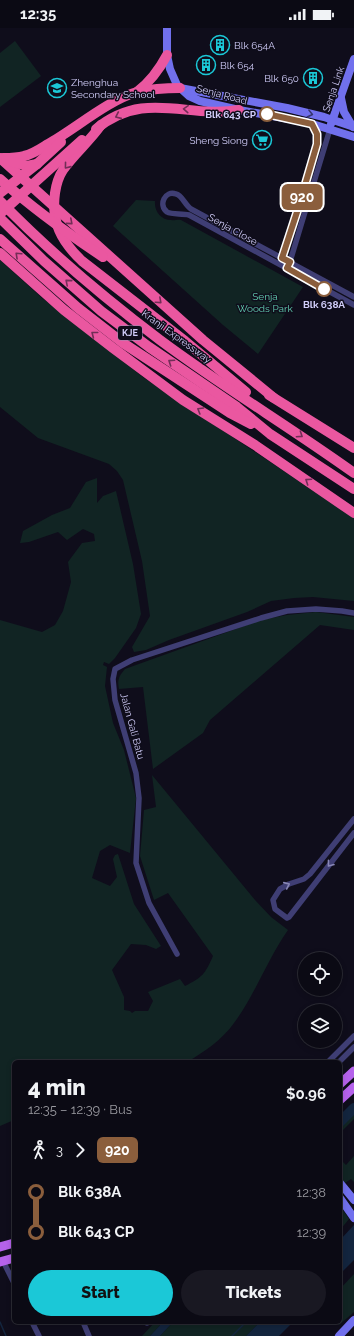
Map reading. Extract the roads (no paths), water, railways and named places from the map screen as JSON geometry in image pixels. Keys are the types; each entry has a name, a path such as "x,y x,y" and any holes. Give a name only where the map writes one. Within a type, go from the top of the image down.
{"highway":[{"path":"1,158 23,157 34,152 56,140 114,103 137,92 158,71 167,55"},
{"path":"137,92 156,89 180,88"},
{"path":"0,214 68,152 101,125 120,114 136,109 152,107 226,112 239,110"},
{"path":"0,193 37,164 84,121"},
{"path":"101,125 63,170 56,188 54,202 58,229 71,251 185,341 278,420"},
{"path":"1,158 26,166 37,164"},
{"path":"1,158 203,340 274,398"},
{"path":"0,179 48,219 130,275"},
{"name":"Kranji Expressway","path":"0,201 46,247 110,301 160,340 354,473"},
{"name":"KJE","path":"0,218 44,261 101,311 149,347 237,407 270,434 354,489"},
{"path":"0,239 78,308 123,343 230,413 270,434"},
{"path":"0,253 64,310 183,400 255,445 354,513"},
{"path":"185,341 354,448"},
{"path":"341,503 354,509"}],"main road":[{"path":"342,1082 354,1071"},
{"path":"342,1098 354,1087"},
{"path":"0,1247 12,1244"},
{"path":"2,1262 12,1259"}],"street":[{"path":"167,28 167,55 172,74 180,88"},
{"name":"Senja Link","path":"290,262 330,129 354,59"},
{"name":"Senja Road","path":"180,88 189,96 200,100 239,110 277,116 312,124 354,137"},
{"name":"Senja Road","path":"180,88 264,103 333,120 354,127"},
{"path":"341,95 344,112 354,127"},
{"path":"279,264 298,209 317,144 317,134 312,124"},
{"name":"Senja Close","path":"354,297 193,210 180,196 174,193 168,195 164,200 164,207 168,212 189,215 354,305"},
{"path":"178,213 184,202"},
{"path":"287,268 290,262"},
{"name":"Jalan Gali Batu","path":"177,954 149,904 136,863 140,798 136,773 115,700 115,669 132,660 286,611 316,609 354,613"},
{"path":"354,819 310,874 304,879 280,889 273,900 275,909 287,918 289,917 354,833"},
{"path":"330,1060 354,1036"},
{"path":"341,1060 354,1047"},
{"path":"342,1185 354,1200"},
{"path":"342,1201 354,1218"},
{"path":"2,1262 12,1280"},
{"path":"339,1336 354,1320"},
{"path":"33,1324 39,1336"},
{"path":"83,1324 89,1336"}],"water":[{"path":"354,1225 354,1260 342,1272 342,1238"},
{"path":"161,1324 171,1324 160,1336 150,1336"},
{"path":"258,1324 291,1324 279,1336 246,1336"}],"waterway":[{"path":"342,1120 354,1108"},
{"path":"0,1322 6,1336"},
{"path":"232,1336 244,1324"}],"place":[{"name":"Blk 654A","path":"220,45"},
{"name":"Blk 654","path":"206,65"},
{"name":"Blk 650","path":"313,78"},
{"name":"Zhenghua Secondary School","path":"57,88"},
{"name":"Blk 643 CP","path":"267,114"},
{"name":"Sheng Siong","path":"262,140"},
{"name":"Blk 638A","path":"324,289"}],"park label":[{"name":"Senja Woods Park","path":"265,302"}]}
